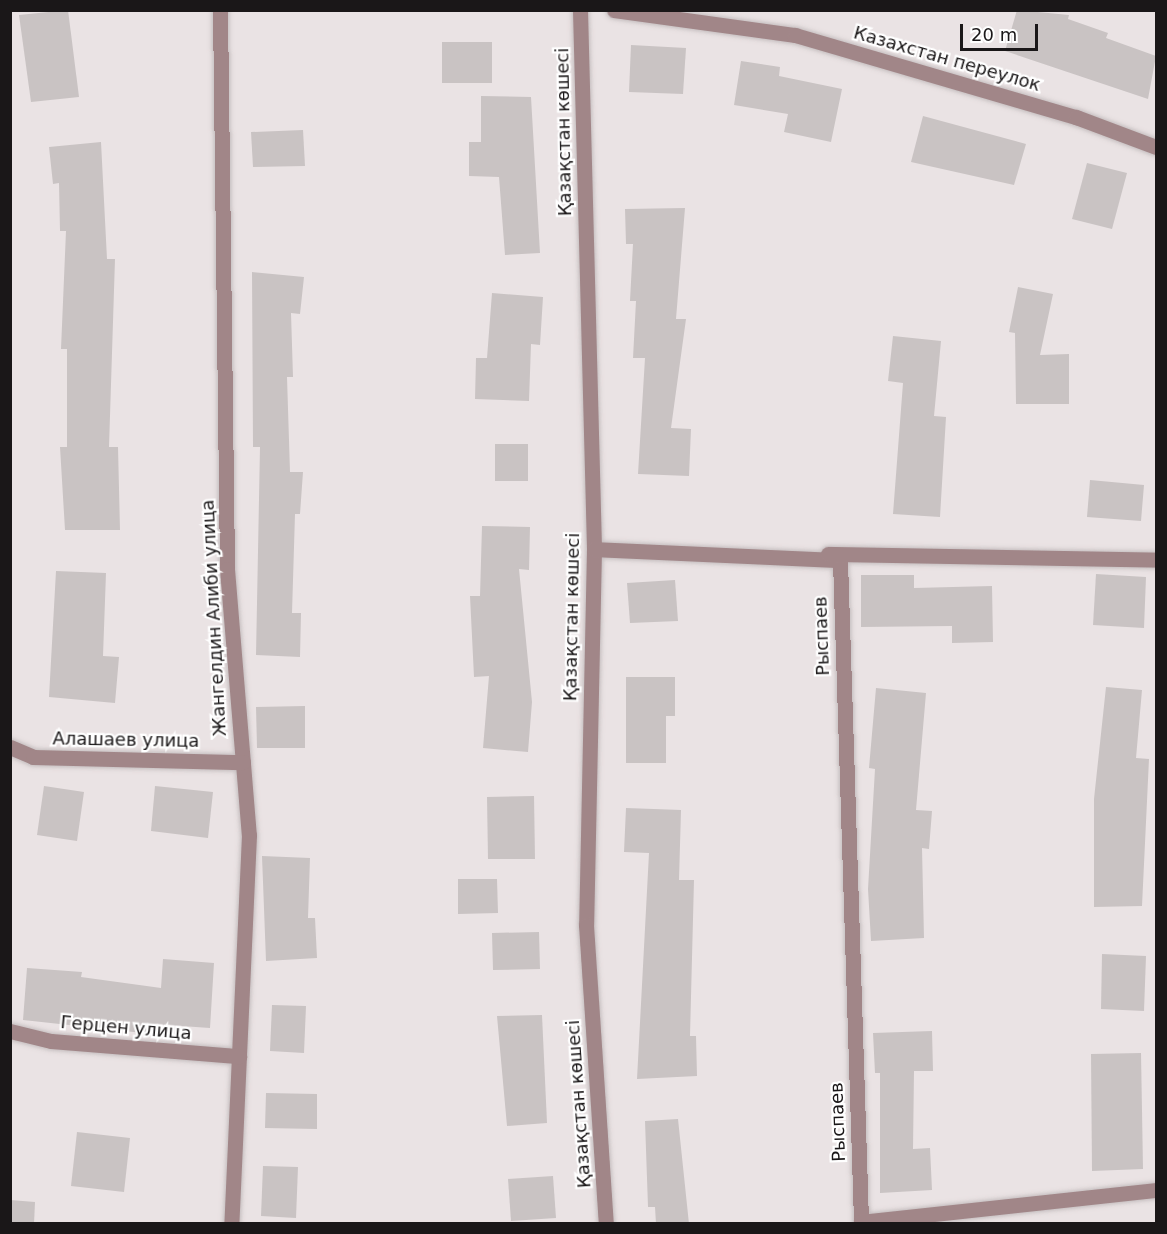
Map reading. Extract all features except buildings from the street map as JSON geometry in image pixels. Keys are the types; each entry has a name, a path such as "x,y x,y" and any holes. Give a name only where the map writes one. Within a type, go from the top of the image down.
{"street":[{"name":"Жангелдин Алиби улица","path":"220,10 227,569 249,835 231,1224"},
{"name":"Қазақстан көшесі","path":"580,10 594,549 586,925 606,1224"},
{"name":"Казахстан переулок","path":"614,10 795,35 1076,117 1156,147"},
{"path":"594,549 1156,560"},
{"name":"Рыспаев","path":"594,549 840,560 861,1222 1156,1190"},
{"name":"Алашаев улица","path":"10,747 33,757 243,762"},
{"name":"Герцен улица","path":"10,1031 51,1041 239,1056"}]}
